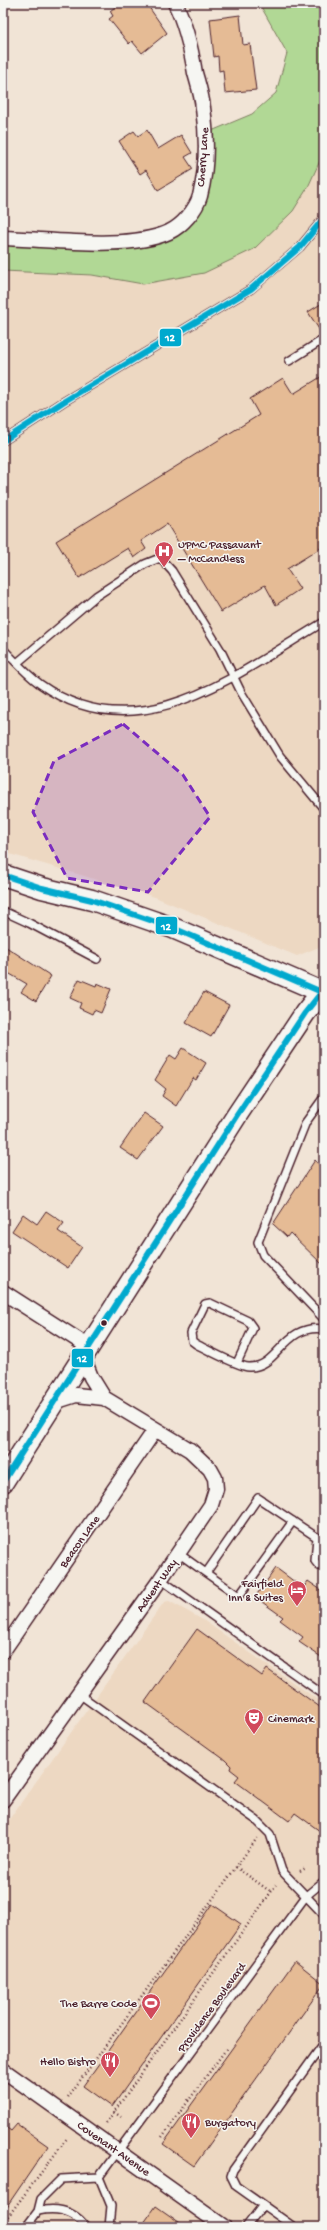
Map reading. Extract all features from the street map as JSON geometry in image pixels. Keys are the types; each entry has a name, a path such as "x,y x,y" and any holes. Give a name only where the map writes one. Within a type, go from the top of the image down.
{"main road":[{"path":"3,875 42,888 92,900 173,928 323,991 305,1013 237,1115 3,1482"}],"street":[{"name":"Cherry Lane","path":"3,238 120,242 145,240 169,232 184,221 190,213 199,197 204,174 206,133 203,108 185,27 175,3"},
{"path":"3,1292 86,1352"},
{"name":"Advent Way","path":"3,1800 160,1579 215,1497 215,1478 210,1469 190,1450 104,1398 94,1382 86,1352"},
{"name":"Advent Way","path":"54,1402 76,1395 104,1398"},
{"name":"Beacon Lane","path":"3,1651 155,1430"},
{"name":"Covenant Avenue","path":"3,2070 118,2150 224,2227"}],"lane":[{"path":"3,441 63,402 251,289 300,247 324,218"},
{"path":"289,361 324,339"},
{"path":"17,663 96,596 145,564 160,558 172,571 214,639 233,676 280,756 324,809"},
{"path":"3,649 40,684 56,694 98,710 119,712 141,711 182,702 201,694 324,622"},
{"path":"3,912 29,922 97,959"},
{"path":"324,1097 306,1122 258,1242 263,1255 324,1319"},
{"path":"237,1362 253,1325 210,1303 205,1304 191,1333 192,1341 247,1367 260,1366 299,1332 308,1328 324,1329"},
{"path":"206,1573 258,1498 324,1542"},
{"path":"178,1553 239,1596 293,1521"},
{"path":"317,1537 315,1561 319,1566"},
{"path":"160,1579 324,1695"},
{"path":"79,1694 256,1820 270,1834 282,1870 324,1915"},
{"name":"Providence Boulevard","path":"99,2177 306,1896 324,1880"},
{"path":"294,2227 236,2186 231,2176 233,2170 324,2043"},
{"path":"26,2227 38,2211 41,2199 60,2179 99,2177 111,2206 109,2227"},
{"path":"246,2227 263,2205"},
{"path":"38,2211 54,2208 66,2210 82,2222 86,2227"}],"path":[{"path":"68,2097 259,1835"},
{"path":"236,1867 271,1892"},
{"path":"300,1871 306,1868"},
{"path":"106,2123 276,1885"},
{"path":"162,2137 227,2048"},
{"path":"114,2112 121,2117"},
{"path":"3,2224 68,2137"}],"highlighted area":[{"path":"123,724 183,775 210,817 148,892 67,878 33,812 54,761"}],"shaded area":[{"name":"UPMC Passavant – McCandless","path":"324,152 324,945 297,956 155,897 3,852 3,271 92,275 143,284 308,187"},
{"path":"169,1601 203,1620 324,1704 324,2227 3,2227 3,1828 164,1602"}],"green space":[{"path":"259,3 324,3 324,152 308,187 293,211 254,249 204,273 143,284 92,275 3,271 3,243 135,246 186,225 209,132 252,114 276,93 287,53"}],"building":[{"path":"120,3 146,3 167,33 142,53 132,41 129,44 109,19 113,16 110,11"},
{"path":"240,15 243,45 250,44 256,90 225,93 223,70 219,71 218,56 214,57 210,19"},
{"path":"147,130 158,149 181,135 192,153 185,157 193,169 158,190 146,170 140,174 119,141 134,131 138,136"},
{"path":"324,302 324,334 322,334 308,312"},
{"path":"324,375 324,546 287,569 300,589 276,605 265,585 221,612 167,524 141,541 146,549 134,558 128,548 79,578 56,541 259,415 250,399 283,378 293,394"},
{"path":"3,945 51,976 36,1001 21,992 27,984 3,970"},
{"path":"79,979 96,986 97,983 111,989 101,1013 94,1010 92,1014 79,1008 81,1003 70,998"},
{"path":"204,992 229,1005 211,1037 186,1023"},
{"path":"183,1048 206,1063 196,1080 193,1078 176,1106 162,1096 166,1089 155,1080 170,1055 176,1059"},
{"path":"144,1113 163,1126 138,1160 120,1148"},
{"path":"315,1160 324,1170 324,1266 290,1233 287,1237 273,1224"},
{"path":"46,1211 64,1223 58,1231 82,1247 68,1268 12,1231 23,1214 37,1224"},
{"name":"Fairfield Inn & Suites","path":"276,1568 303,1588 308,1581 324,1592 324,1659 299,1642 303,1637 280,1620 283,1617 255,1597"},
{"name":"Cinemark","path":"197,1629 262,1676 267,1669 324,1710 324,1834 295,1813 289,1821 235,1781 239,1776 230,1769 231,1766 225,1760 145,1702"},
{"path":"212,1904 241,1924 112,2107 83,2086"},
{"path":"295,1961 324,1984 194,2166 163,2144"},
{"path":"17,2124 48,2146 3,2212 3,2125 11,2131"},
{"path":"156,2206 186,2227 141,2227"}],"transit line":[{"name":"12","path":"3,441 63,402 251,289 300,247 324,218"},
{"name":"12","path":"3,875 42,888 92,900 173,928 324,993"},
{"name":"12","path":"3,1482 237,1115 305,1013 324,989"}],"place":[{"name":"UPMC Passavant – McCandless","path":"164,568"},
{"name":"Fairfield Inn & Suites","path":"297,1607"},
{"name":"Cinemark","path":"254,1735"},
{"name":"The Barre Code","path":"151,2020"},
{"name":"Hello Bistro","path":"110,2078"},
{"name":"Burgatory","path":"191,2139"}]}
